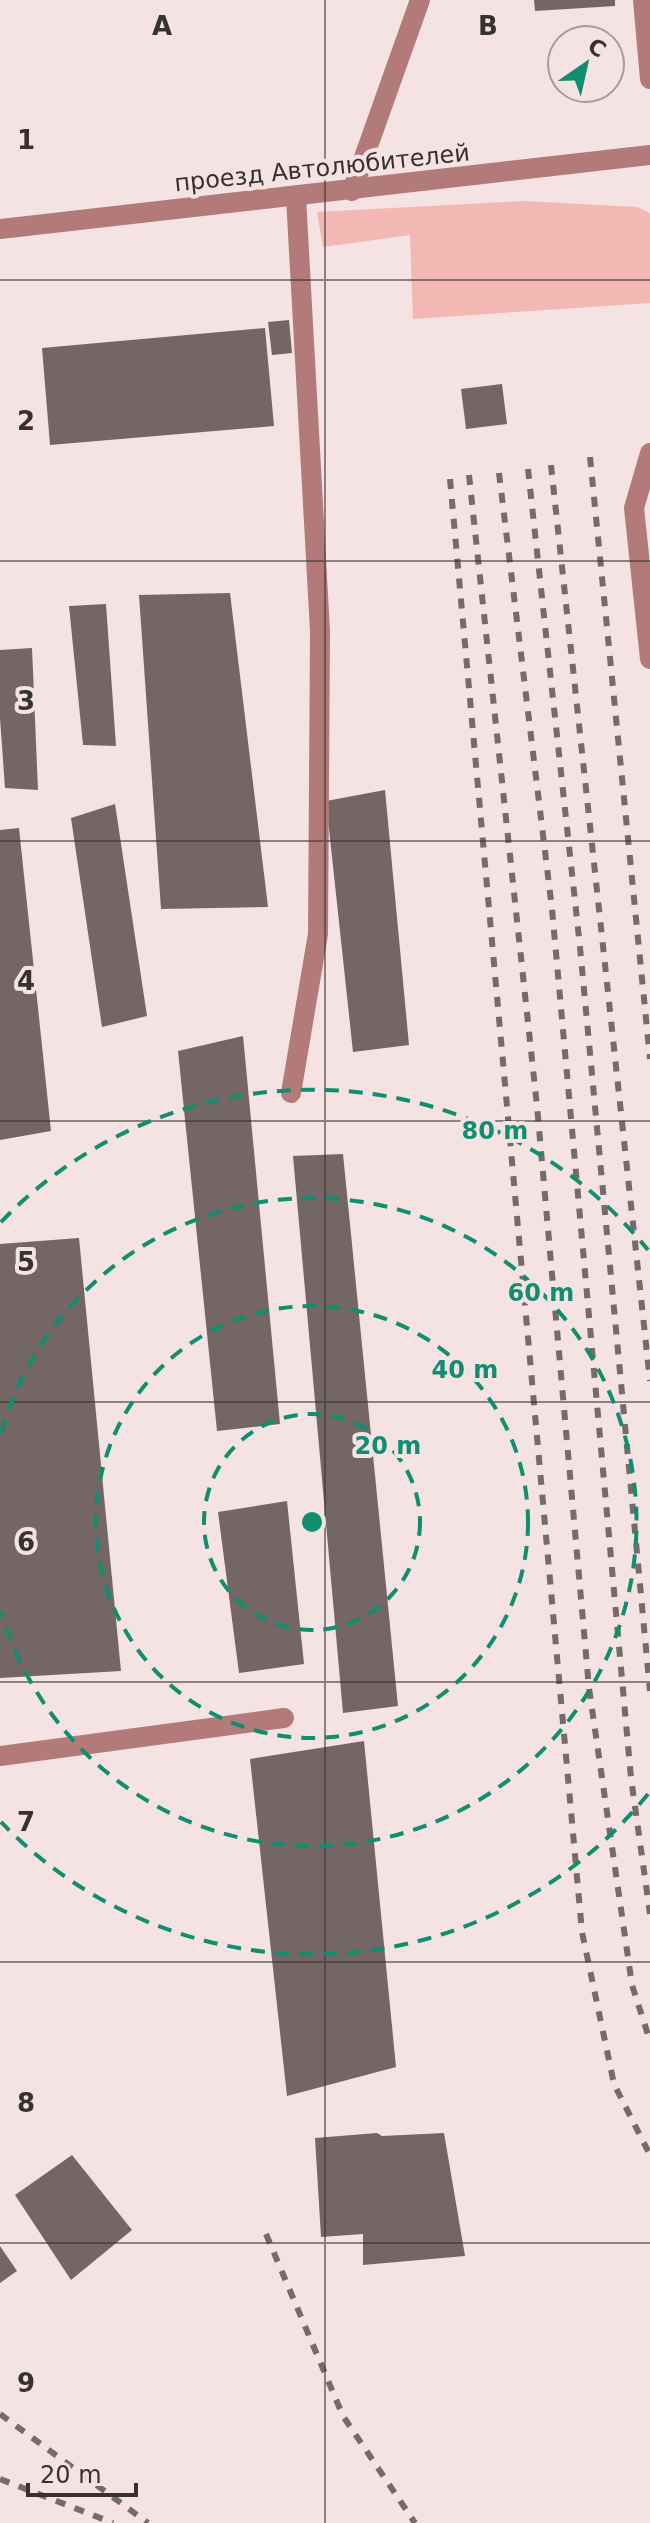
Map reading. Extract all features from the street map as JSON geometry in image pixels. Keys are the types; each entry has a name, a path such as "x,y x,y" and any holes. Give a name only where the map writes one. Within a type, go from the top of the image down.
{"street":[{"path":"352,191 420,0"},
{"path":"643,0 650,79"},
{"name":"проезд Автолюбителей","path":"0,229 650,155"},
{"path":"291,1093 318,934 320,631 296,197"},
{"path":"650,453 634,508 650,659"},
{"path":"0,1756 284,1718"}],"shaded area":[{"path":"523,201 637,207 650,213 650,303 413,319 410,235 323,247 317,212"}],"building":[{"path":"534,0 615,0 615,6 535,11"},
{"path":"289,320 292,353 272,355 268,322"},
{"path":"265,328 274,426 50,445 42,348"},
{"path":"502,384 507,424 466,429 461,389"},
{"path":"230,593 268,907 161,909 139,595"},
{"path":"106,604 116,746 83,745 69,606"},
{"path":"32,648 38,790 5,788 0,718 0,650"},
{"path":"385,790 409,1045 353,1052 326,801"},
{"path":"115,804 147,1016 102,1027 71,818"},
{"path":"19,828 51,1131 0,1140 0,830"},
{"path":"243,1036 280,1424 217,1431 178,1051"},
{"path":"343,1154 398,1706 343,1713 293,1156"},
{"path":"79,1238 121,1671 0,1678 0,1244"},
{"path":"287,1501 304,1664 239,1673 218,1512"},
{"path":"364,1741 396,2067 287,2096 250,1759"},
{"path":"377,2133 382,2136 444,2133 465,2256 363,2265 363,2234 321,2237 315,2138"},
{"path":"72,2155 132,2230 71,2280 15,2195"},
{"path":"0,2246 17,2271 0,2283"}],"railway":[{"path":"590,457 650,1059"},
{"path":"551,465 650,1381"},
{"path":"528,469 580,947 650,1691"},
{"path":"499,473 552,909 631,1778 650,1914"},
{"path":"469,475 537,1106 589,1688 632,1985 650,2041"},
{"path":"450,479 582,1932 614,2084 650,2155"},
{"path":"266,2234 343,2416 415,2523"},
{"path":"0,2414 148,2523"},
{"path":"0,2479 113,2523"}]}
